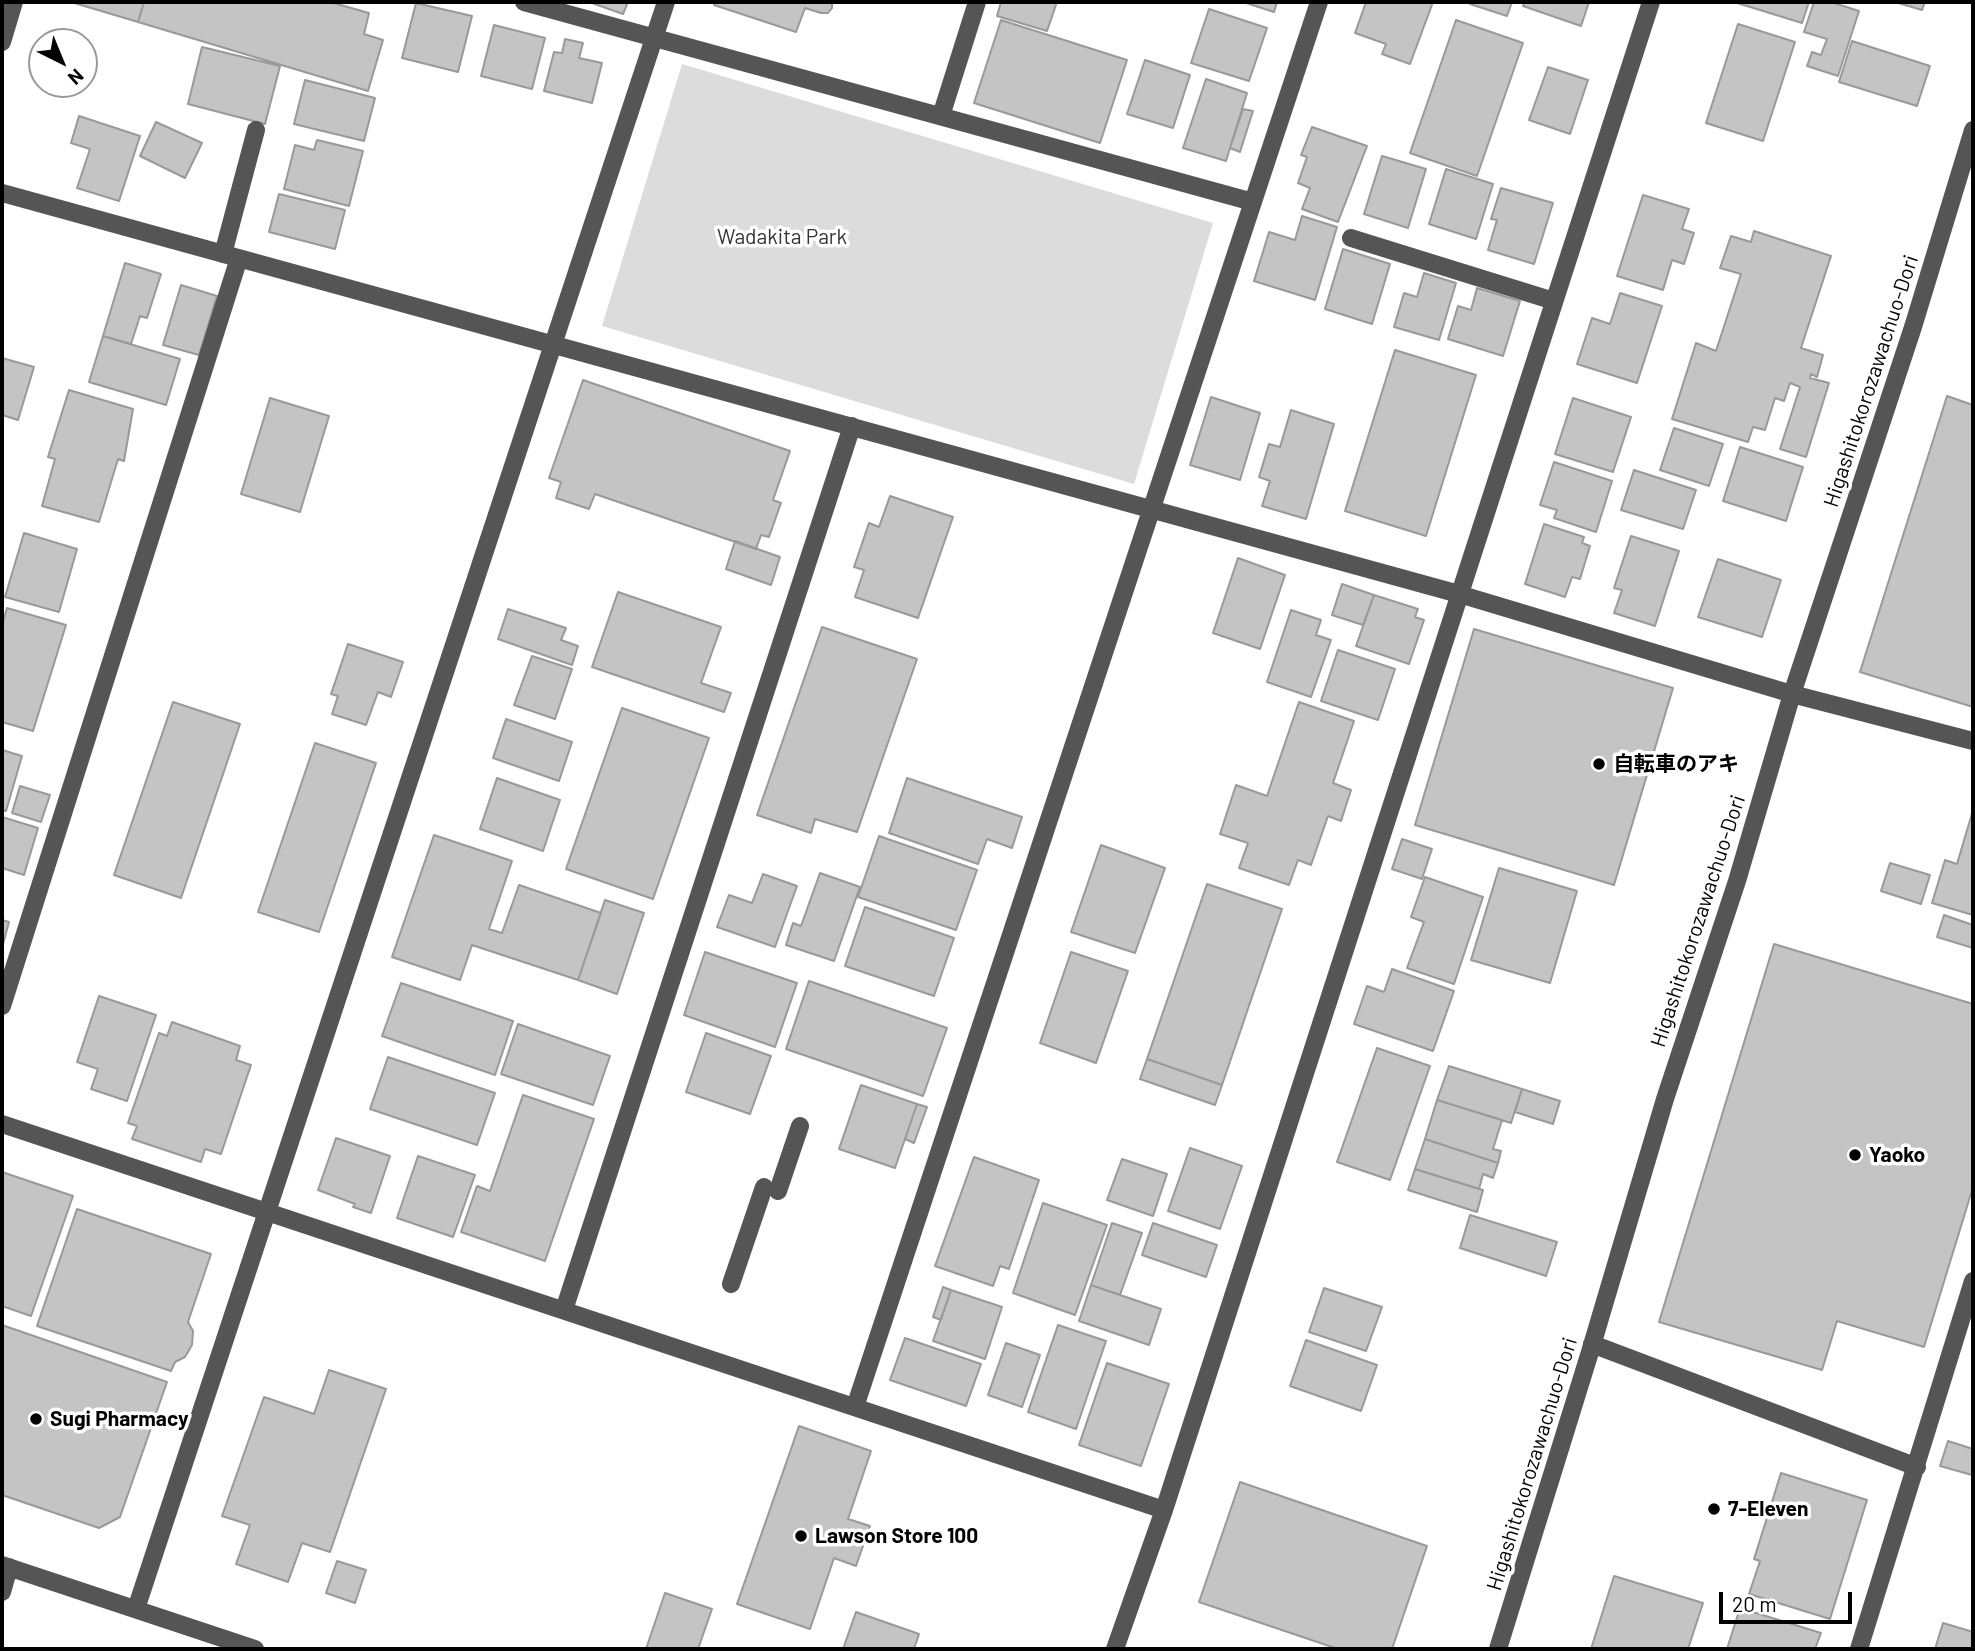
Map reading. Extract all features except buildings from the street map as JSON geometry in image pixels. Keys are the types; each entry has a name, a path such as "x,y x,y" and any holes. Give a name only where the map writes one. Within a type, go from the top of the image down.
{"street":[{"path":"2,42 14,2"},
{"path":"524,2 1253,202"},
{"path":"136,1609 666,2"},
{"path":"941,116 977,2"},
{"path":"855,1407 1319,2"},
{"path":"1115,1649 1164,1510 1651,2"},
{"path":"2,1006 231,256 256,130"},
{"name":"Higashitokorozawachuo-Dori","path":"1499,1649 1665,1099 1737,881 1793,694 1913,327 1973,130"},
{"path":"2,193 1459,594 1793,694 1973,741"},
{"path":"1351,238 1554,301"},
{"path":"564,1310 852,426"},
{"path":"2,1124 1164,1510"},
{"path":"731,1284 800,1126"},
{"path":"1860,1649 1973,1281"},
{"path":"1592,1343 1917,1467"},
{"path":"2,1592 6,1566 255,1649"}],"green space":[{"name":"Wadakita Park","path":"682,64 1213,223 1134,484 602,326"}],"place":[{"name":"自転車のアキ","path":"1599,764"},
{"name":"Yaoko","path":"1855,1155"},
{"name":"Sugi Pharmacy","path":"36,1419"},
{"name":"7-Eleven","path":"1714,1509"},
{"name":"Lawson Store 100","path":"801,1536"}]}
